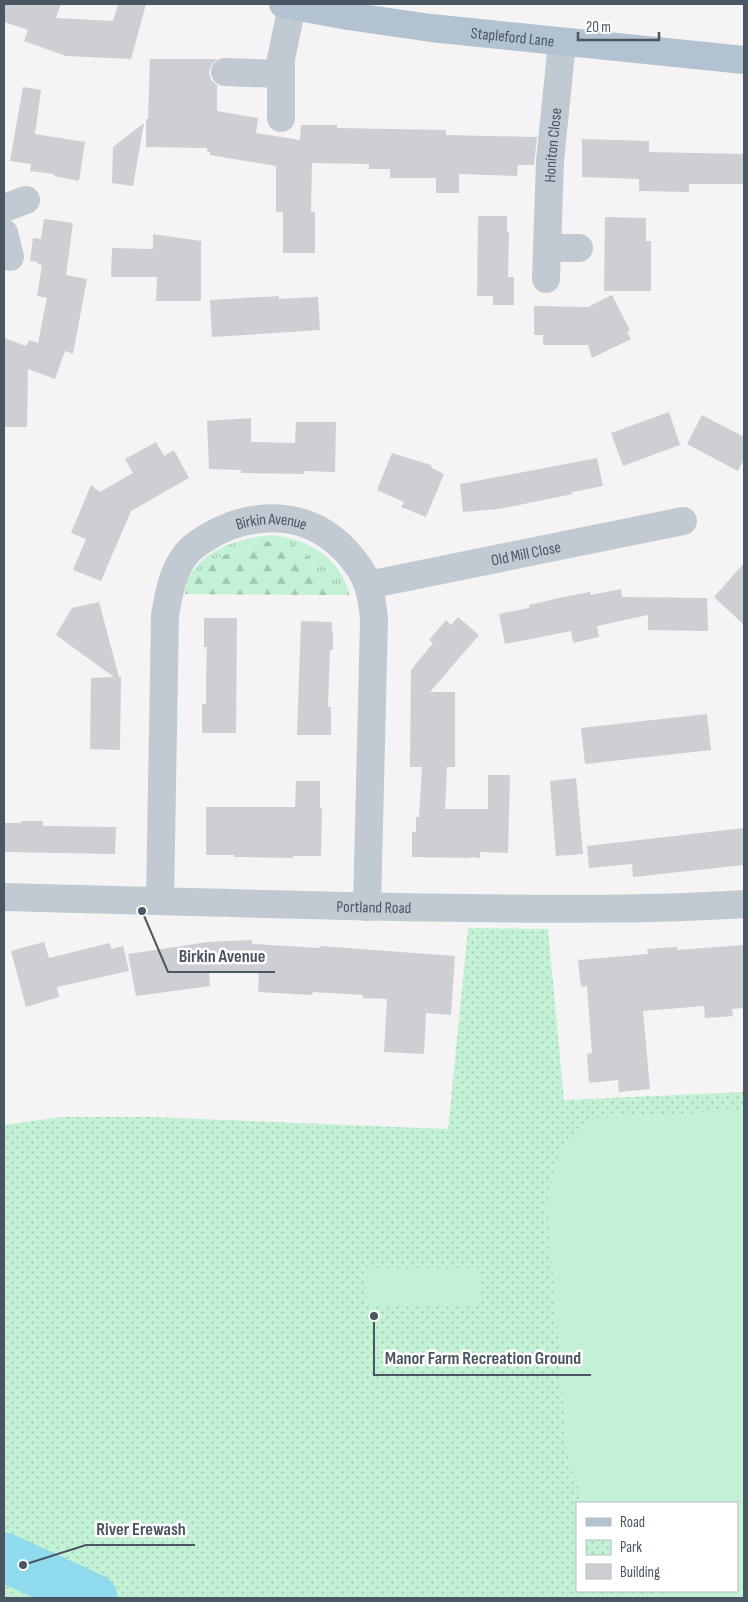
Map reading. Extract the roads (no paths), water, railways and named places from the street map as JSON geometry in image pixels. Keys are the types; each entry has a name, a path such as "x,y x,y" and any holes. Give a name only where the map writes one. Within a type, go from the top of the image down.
{"main road":[{"name":"Stapleford Lane","path":"287,5 430,28 744,60"}],"street":[{"path":"281,118 280,74 287,5"},
{"name":"Honiton Close","path":"546,278 550,161 562,42"},
{"path":"225,72 280,74"},
{"path":"547,248 579,248"},
{"name":"Birkin Avenue","path":"160,901 165,615 169,589 186,553 219,530 264,518 288,519 304,523 329,534 354,560 368,585 374,620 367,907"},
{"name":"Old Mill Close","path":"368,585 683,521"},
{"name":"Portland Road","path":"4,897 367,907 622,909 744,904"}],"waterway":[{"path":"4,1557 93,1598"}],"place":[{"name":"Birkin Avenue","path":"142,911"},
{"name":"Manor Farm Recreation Ground","path":"374,1316"},
{"name":"River Erewash","path":"23,1565"}]}
